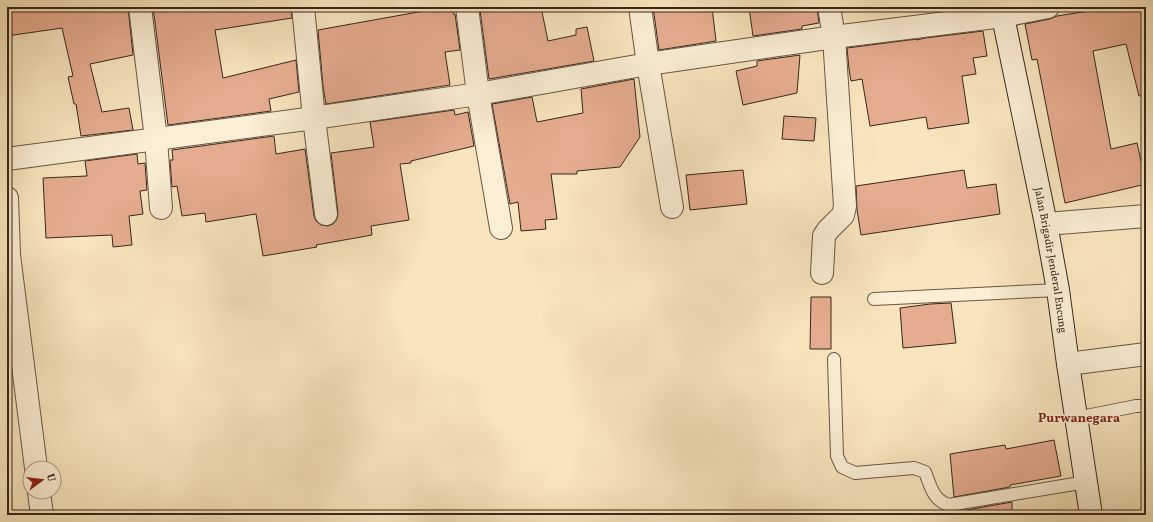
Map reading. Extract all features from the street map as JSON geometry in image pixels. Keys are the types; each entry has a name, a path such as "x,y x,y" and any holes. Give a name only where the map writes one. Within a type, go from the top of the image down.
{"street":[{"path":"140,7 156,139 161,208"},
{"path":"303,7 314,118 326,214"},
{"path":"467,7 478,94 501,228"},
{"path":"640,7 672,208"},
{"path":"822,273 824,236 843,215 845,206 834,37 829,7"},
{"path":"7,159 314,118 478,94 648,64 1002,12 1048,7"},
{"name":"Jalan Brigadir Jenderal Encung","path":"1002,12 1046,224 1058,290 1091,515"},
{"path":"7,198 9,255 35,460"},
{"path":"1046,224 1146,216"},
{"path":"1068,364 1146,354"},
{"path":"40,500 42,515"}],"lane":[{"path":"874,299 1058,290"},
{"path":"834,358 838,456 842,467 855,473 914,468 925,472 935,496 942,502 949,505 1086,482"},
{"path":"1076,418 1136,406 1146,406"}],"building":[{"path":"7,7 128,7 133,55 90,64 102,112 129,108 133,130 81,136 76,104 74,104 68,77 73,76 62,28 7,36"},
{"path":"153,7 291,7 292,18 215,30 223,78 296,60 299,92 269,99 271,111 168,125"},
{"path":"452,7 454,15 455,14 460,50 445,52 450,85 326,104 318,30"},
{"path":"496,7 541,7 548,41 576,35 576,29 587,27 594,61 489,79 480,10"},
{"path":"653,7 712,7 716,41 659,50"},
{"path":"749,7 817,7 819,23 802,26 802,29 753,36"},
{"path":"1094,7 1146,7 1146,95 1139,96 1126,44 1093,51 1111,149 1137,143 1146,184 1065,203 1037,59 1032,60 1025,24 1050,19 1057,16 1095,10"},
{"path":"983,31 987,56 973,58 976,74 962,76 969,123 928,129 926,117 870,126 862,79 851,81 847,48"},
{"path":"800,55 797,93 743,105 736,71 757,66 757,61"},
{"path":"634,79 640,137 620,167 577,171 577,174 551,174 557,219 545,220 546,229 521,231 518,202 510,204 492,104 532,97 537,122 583,113 581,89"},
{"path":"454,110 455,115 468,112 474,146 411,161 411,163 400,164 409,220 371,226 372,235 316,245 317,247 263,256 256,214 206,222 205,213 182,216 177,186 172,187 170,160 173,160 172,150 274,136 276,154 305,149 314,216 316,221 321,225 328,226 333,224 337,219 338,213 331,153 374,147 370,122"},
{"path":"784,116 816,118 814,141 782,139"},
{"path":"137,154 138,164 145,163 147,190 140,191 143,214 129,216 132,245 113,247 112,235 46,238 43,178 87,176 85,161"},
{"path":"743,170 747,204 690,210 686,175"},
{"path":"964,170 967,188 996,184 1000,214 861,235 857,210 856,186"},
{"path":"811,297 831,297 831,349 810,349"},
{"path":"951,303 956,343 903,348 900,308"},
{"path":"1054,440 1061,476 954,497 950,454 1005,445 1006,449"},
{"path":"1012,502 1012,515 956,515 955,512"}],"district":[{"name":"Purwanegara","path":"1079,417"}]}
